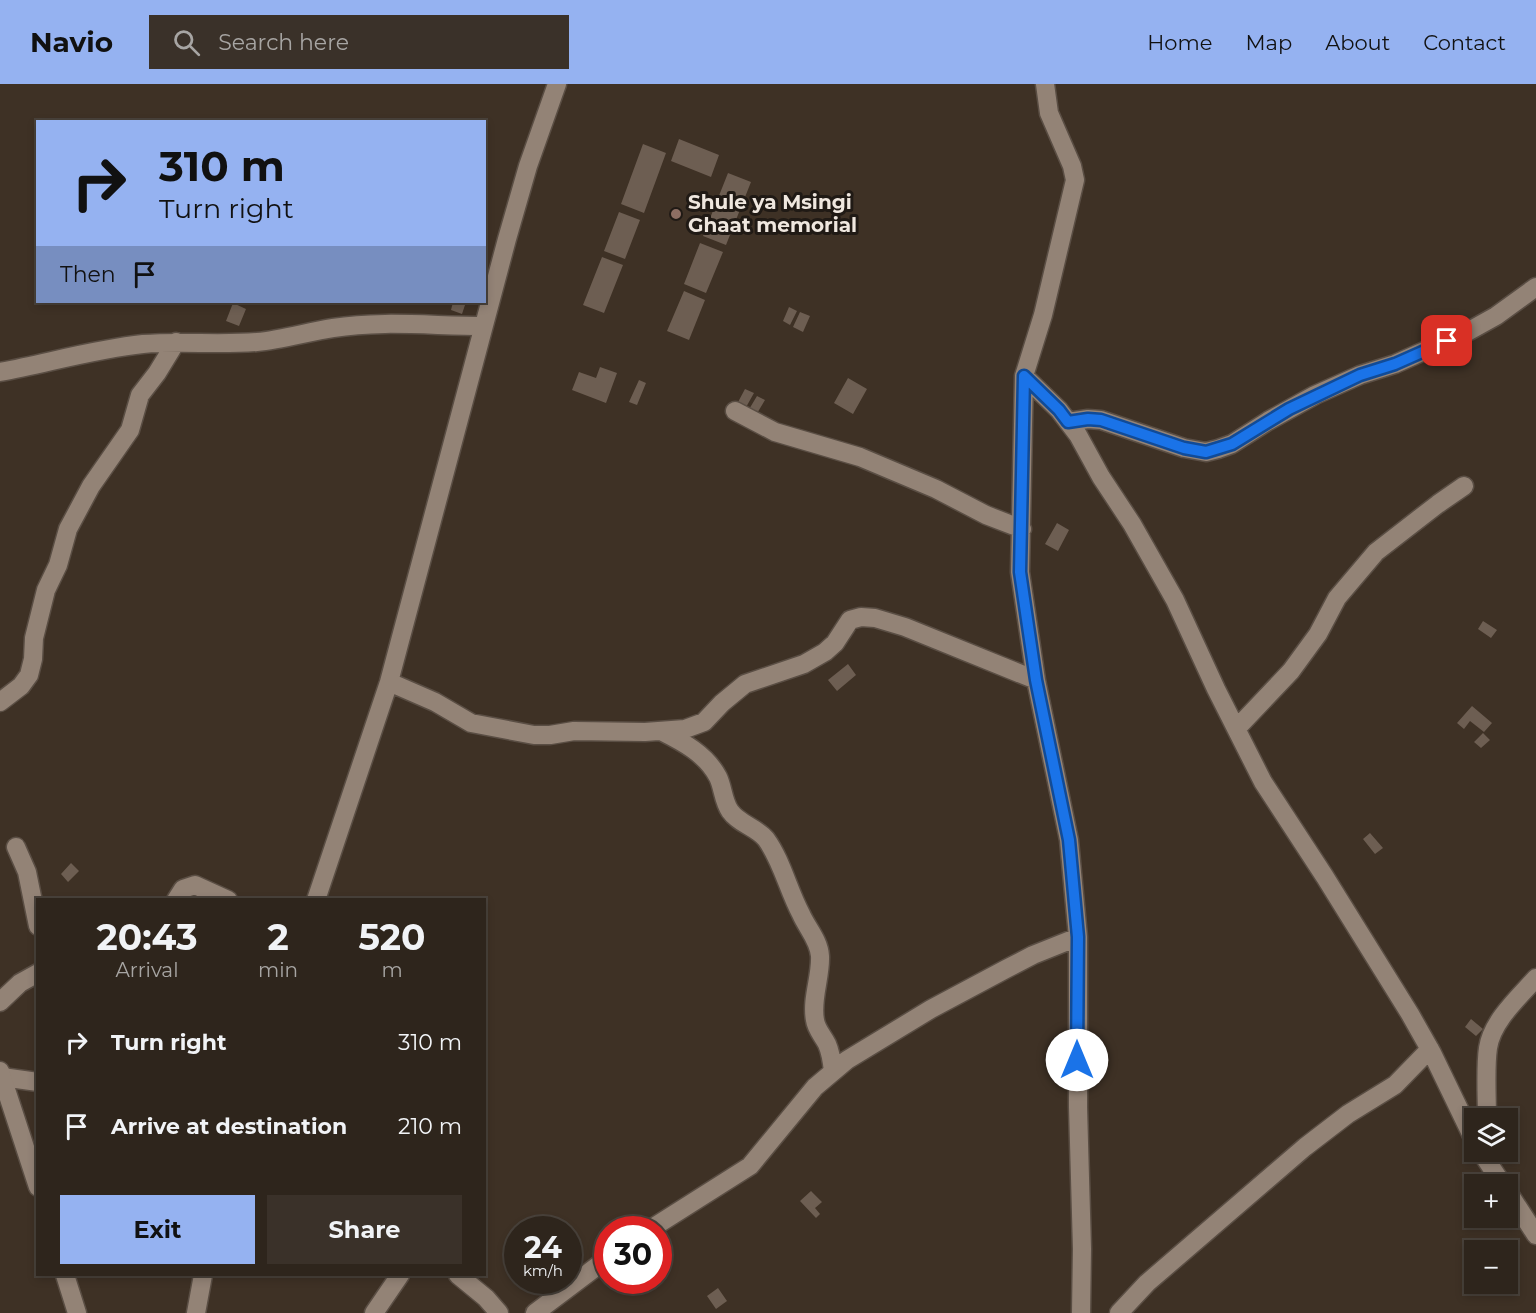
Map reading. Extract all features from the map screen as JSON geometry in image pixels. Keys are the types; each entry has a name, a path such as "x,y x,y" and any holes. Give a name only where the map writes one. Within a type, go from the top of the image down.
{"street":[{"path":"317,898 389,682 483,326 528,166 557,84"},
{"path":"1045,84 1049,113 1072,166 1075,180 1043,315 1024,376 1020,572 1036,680 1069,840 1078,937 1078,1107 1082,1249 1080,1313"},
{"path":"1068,422 1101,420 1184,448 1206,452 1218,449 1232,444 1315,395 1360,375 1395,364 1469,331 1496,316 1536,288"},
{"path":"0,372 99,350 176,342 255,342 279,340 333,328 384,325 483,326"},
{"path":"0,702 21,686 28,675 46,590 58,565 68,529 91,486 130,430 140,395 176,342"},
{"path":"1024,376 1068,422 1132,524 1175,600 1216,689 1263,782 1342,904 1430,1049 1464,1119"},
{"path":"735,411 775,432 860,457 936,489 986,515 1022,529"},
{"path":"1237,728 1291,671 1318,634 1337,598 1376,552 1464,486"},
{"path":"389,682 435,702 471,723 534,735 574,731 685,729 700,725 745,684 804,664 825,652 835,643 850,620 861,617 875,618 905,627 1036,680"},
{"path":"661,731 684,743 704,758 718,777 731,813 760,833 766,840 818,946 820,956 815,1021 828,1046 833,1071"},
{"path":"16,847 27,872 36,916"},
{"path":"177,898 183,889 195,885 224,898"},
{"path":"671,1216 750,1166 815,1087 847,1060 931,1009 1033,955 1078,937"},
{"path":"0,1002 20,983 36,974"},
{"path":"1487,1108 1488,1047 1492,1034 1512,1004 1536,978"},
{"path":"1119,1313 1147,1283 1305,1147 1348,1114 1395,1085 1430,1049"},
{"path":"1,1074 36,1082"},
{"path":"1,1074 36,1181"},
{"path":"1518,1207 1536,1234"},
{"path":"535,1313 594,1269"},
{"path":"65,1276 77,1313"},
{"path":"196,1313 203,1276"},
{"path":"374,1313 399,1276"},
{"path":"459,1276 486,1298 499,1313"}],"building":[{"path":"679,139 719,155 711,177 671,161"},
{"path":"643,144 666,153 644,213 621,204"},
{"path":"728,173 751,182 726,245 703,236"},
{"path":"619,212 640,220 625,259 604,251"},
{"path":"700,243 723,252 706,293 684,284"},
{"path":"602,257 623,265 604,313 583,305"},
{"path":"684,291 705,300 689,340 667,331"},
{"path":"233,303 246,309 239,326 226,321"},
{"path":"453,303 466,303 462,314 451,310"},
{"path":"789,307 797,311 790,325 783,321"},
{"path":"800,312 810,316 803,332 793,327"},
{"path":"600,367 617,373 606,403 572,390 579,372 596,378"},
{"path":"848,378 867,389 853,414 834,403"},
{"path":"639,380 646,383 637,405 629,402"},
{"path":"745,389 754,393 745,409 737,404"},
{"path":"757,396 765,400 756,415 748,411"},
{"path":"1057,523 1069,530 1058,551 1045,544"},
{"path":"1483,621 1497,630 1491,638 1478,629"},
{"path":"848,664 856,675 837,691 828,680"},
{"path":"1472,706 1492,723 1484,732 1470,721 1464,729 1457,723"},
{"path":"1483,733 1490,740 1481,748 1474,742"},
{"path":"1370,833 1383,848 1375,854 1363,839"},
{"path":"71,863 79,871 68,882 61,874"},
{"path":"1471,1019 1483,1029 1476,1036 1465,1027"},
{"path":"811,1191 822,1202 815,1208 820,1214 816,1218 800,1201"},
{"path":"718,1288 727,1301 716,1309 707,1296"}],"place":[{"name":"Shule ya Msingi Ghaat memorial","path":"676,214"}],"route":[{"path":"1077,1060 1078,937 1069,840 1036,680 1020,572 1024,376 1045,395 1068,422 1101,420 1184,448 1206,452 1232,444 1315,395 1447,341"}]}
